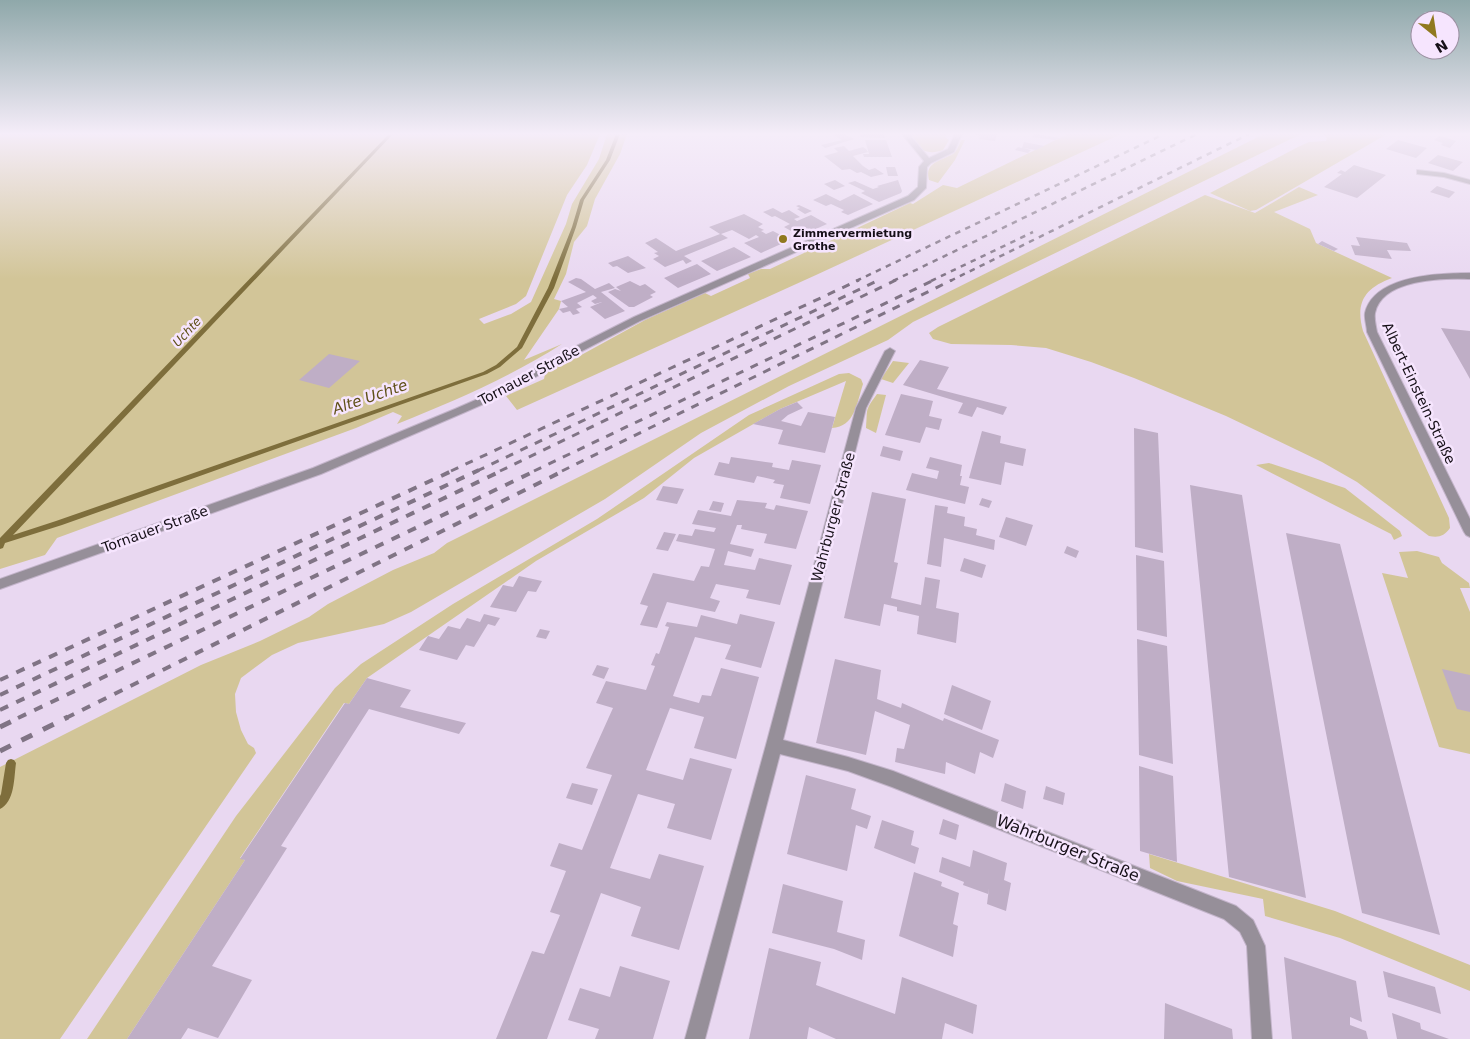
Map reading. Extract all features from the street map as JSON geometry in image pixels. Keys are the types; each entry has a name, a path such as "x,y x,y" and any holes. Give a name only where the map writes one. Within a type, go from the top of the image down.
{"street":[{"name":"Tornauer Straße","path":"3,583 317,470 508,390 553,362 646,315 911,198 922,188 922,182"},
{"name":"Albert-Einstein-Straße","path":"1470,276 1428,278 1396,286 1374,302 1369,313 1372,332 1470,532"},
{"name":"Wahrburger Straße","path":"694,1039 774,745 861,408 890,351"},
{"name":"Wahrburger Straße","path":"774,745 848,764 893,779 1230,912 1242,919 1252,931 1256,946 1262,1039"}],"shaded area":[{"path":"0,182 575,182 567,195 526,296 516,304 479,319 484,324 511,314 531,302 566,224 572,204 585,182 604,182 595,199 587,226 574,242 566,274 554,299 561,301 559,309 524,360 562,344 481,388 397,424 402,416 393,412 356,428 57,538 45,555 0,569"},
{"path":"968,182 1016,182 517,410 506,396 544,379 546,369 565,359 574,359 645,320 705,293 711,296 750,278 748,274 761,269 770,269 804,253 803,250 811,246 817,247 910,203 913,204 943,185 957,188"},
{"path":"1167,182 1201,182 913,322 888,340 789,386 701,433 605,499 411,612 384,624 298,643 272,655 241,678 235,694 236,712 241,730 248,744 254,748 256,753 60,1039 0,1039 0,767 201,665 260,641 309,617 328,604 393,570 434,553 447,543"},
{"path":"1230,182 1303,182 1256,210 1250,211 1210,193"},
{"path":"1299,187 1318,195 1274,212 1310,229 1316,243 1392,278 1375,286 1364,297 1360,312 1361,321 1363,331 1449,518 1450,528 1441,536 1429,536 1357,482 1322,462 1226,416 1134,378 1046,348 1011,345 951,344 933,339 929,333 1205,195 1255,213"},
{"path":"893,361 909,363 893,383 881,379"},
{"path":"849,373 861,379 863,384 854,412 846,423 840,427 832,428 846,381 780,409 694,458 644,498 536,561 367,678 349,704 344,703 240,858 245,860 127,1039 87,1039 236,816 335,688 361,664 453,604 597,519 749,415 839,374"},
{"path":"877,394 886,395 876,433 866,428 867,410"},
{"path":"1269,463 1345,488 1400,531 1402,536 1394,540 1391,534 1256,465"},
{"path":"1417,551 1439,557 1442,563 1469,583 1470,588 1460,588 1470,612 1470,754 1439,747 1382,573 1408,578 1399,552"},
{"path":"1149,854 1335,911 1470,965 1470,991 1340,938 1265,916 1263,899 1177,881 1150,868"}],"building":[{"path":"839,182 845,186 834,190 824,184"},
{"path":"858,182 873,189 879,187 877,186 889,182 899,182 902,191 879,202 861,193 865,191 848,183"},
{"path":"1330,182 1377,182 1357,198 1324,187"},
{"path":"1437,186 1455,192 1449,198 1430,192"},
{"path":"826,194 840,201 854,194 873,204 848,215 841,212 844,210 831,204 826,206 813,200"},
{"path":"799,205 812,211 805,214 797,209 800,208 796,206"},
{"path":"773,208 782,213 789,210 800,217 794,219 797,221 811,215 827,224 800,236 784,227 790,224 763,212"},
{"path":"744,214 763,224 758,227 764,230 761,231 766,234 773,231 790,240 761,253 744,243 759,237 756,235 749,239 732,230 721,234 728,238 684,256 692,261 686,264 683,260 665,267 653,259 659,256 654,253 658,252 645,243 656,238 676,251 720,234 709,227"},
{"path":"1356,237 1407,243 1411,251 1387,250 1392,259 1355,255 1351,245 1360,246"},
{"path":"1322,241 1338,249 1334,251 1318,244"},
{"path":"734,247 751,257 717,271 701,261"},
{"path":"628,256 646,268 628,273 608,263"},
{"path":"697,264 711,274 678,288 664,278"},
{"path":"576,278 581,279 595,289 609,283 615,288 601,292 625,311 605,319 590,307 602,302 595,304 591,301 597,298 593,295 577,303 582,307 576,309 580,313 573,315 570,311 563,313 559,309 568,307 561,301 586,292 568,282"},
{"path":"630,281 640,286 645,284 656,292 650,295 653,297 634,307 629,307 608,292 615,289 621,291 616,287"},
{"path":"1441,328 1470,331 1470,379 1465,370"},
{"path":"329,354 360,361 329,388 299,380"},
{"path":"920,360 949,367 937,389 1007,407 1003,415 977,407 972,417 958,413 963,403 903,385"},
{"path":"901,394 933,401 929,416 942,419 939,430 926,427 920,443 885,435"},
{"path":"797,402 803,408 788,415 781,421 801,426 808,412 835,417 825,453 778,444 783,430 753,424"},
{"path":"1134,428 1158,433 1163,553 1135,547"},
{"path":"982,431 1001,436 1000,443 1026,449 1023,466 1005,462 1001,485 969,478"},
{"path":"883,446 903,451 900,461 880,456"},
{"path":"731,457 773,463 772,467 789,470 792,460 821,465 810,504 780,498 784,485 773,483 775,480 757,476 754,483 714,475 719,462 729,464"},
{"path":"930,457 962,465 960,485 969,487 965,504 906,490 912,473 937,479 939,471 926,468"},
{"path":"1190,485 1242,495 1306,898 1229,877"},
{"path":"663,486 684,489 677,504 656,500"},
{"path":"872,492 906,499 894,562 898,563 891,598 921,605 925,577 940,580 936,608 959,613 956,643 917,634 919,616 897,611 897,607 884,604 880,626 844,618"},
{"path":"982,498 992,501 989,508 979,505"},
{"path":"737,500 767,503 765,508 774,510 776,505 808,511 796,549 764,543 767,534 741,529 742,525 737,525 730,544 754,549 751,557 728,551 724,565 755,570 759,558 792,565 780,605 746,598 749,590 716,584 710,598 720,601 715,612 667,602 657,628 640,625 648,606 640,604 653,573 694,581 701,566 709,567 715,549 676,541 679,534 692,536 695,529 714,532 716,528 692,524 698,510 731,516"},
{"path":"713,501 724,503 721,512 709,510"},
{"path":"935,505 948,507 947,513 965,517 964,526 977,529 976,535 995,540 994,550 944,538 941,567 927,564"},
{"path":"1006,517 1033,525 1026,546 999,537"},
{"path":"664,532 676,534 668,551 656,549"},
{"path":"1286,533 1340,544 1440,935 1362,913"},
{"path":"1067,546 1079,551 1076,558 1064,553"},
{"path":"1136,555 1164,561 1167,637 1137,630"},
{"path":"964,558 986,565 982,578 960,571"},
{"path":"519,576 542,581 536,592 528,591 516,612 490,607 503,585 513,587"},
{"path":"484,614 500,618 495,626 488,624 474,647 466,645 457,660 419,650 428,636 439,639 448,626 460,629 467,618 480,622"},
{"path":"740,614 775,622 761,668 725,659 731,645 695,637 673,696 699,703 702,695 711,696 721,668 759,677 736,759 694,748 704,717 670,708 646,770 683,780 690,758 732,769 711,840 667,828 675,804 638,794 610,868 650,879 659,854 704,866 679,950 631,936 641,907 601,893 547,1039 496,1039 532,951 544,954 560,915 550,912 566,871 550,866 559,843 582,850 612,775 586,768 613,708 596,703 606,681 646,690 655,666 651,665 656,653 659,654 669,627 665,626 667,622 697,627 701,615 737,624"},
{"path":"540,629 550,631 546,639 536,637"},
{"path":"1137,639 1167,646 1173,764 1139,755"},
{"path":"835,659 881,670 877,699 901,708 902,703 943,721 944,718 999,740 993,758 980,752 975,774 946,762 945,774 895,762 897,748 904,749 910,725 875,711 866,755 816,743"},
{"path":"597,665 609,668 604,679 592,675"},
{"path":"1442,669 1470,675 1470,712 1457,709"},
{"path":"367,678 411,690 400,707 466,723 459,734 369,709 281,846 287,848 212,966 252,980 218,1038 188,1028 181,1039 127,1039 245,860 240,859 345,703 349,704"},
{"path":"952,685 991,701 982,730 944,714"},
{"path":"1139,766 1173,776 1177,862 1140,851"},
{"path":"806,775 856,789 851,809 871,816 867,829 856,825 847,871 787,854"},
{"path":"572,783 598,789 592,805 566,798"},
{"path":"1005,783 1026,791 1023,809 1001,801"},
{"path":"1046,786 1065,793 1063,805 1043,799"},
{"path":"943,819 959,825 956,840 939,834"},
{"path":"882,820 914,831 911,845 919,848 915,864 874,848"},
{"path":"973,850 1007,863 1004,880 1011,883 1006,911 987,904 989,888 988,894 963,885 964,882 939,872 942,857 970,867"},
{"path":"914,872 942,882 941,886 959,893 953,924 958,926 953,957 899,936"},
{"path":"783,884 843,901 837,932 865,940 862,960 834,949 772,933"},
{"path":"769,948 821,962 816,985 895,1014 902,977 977,1005 973,1034 945,1023 942,1039 836,1039 809,1027 807,1039 749,1039"},
{"path":"1284,957 1356,981 1362,1022 1350,1017 1350,1025 1366,1031 1368,1039 1292,1039"},
{"path":"620,966 670,981 653,1039 595,1039 599,1029 568,1020 580,988 610,997"},
{"path":"1383,971 1435,987 1441,1014 1388,997"},
{"path":"1165,1003 1232,1029 1233,1039 1164,1039"},
{"path":"1392,1013 1420,1023 1421,1029 1449,1039 1397,1039"}],"waterway":[{"name":"Uchte","path":"2,541 345,182"},
{"name":"Alte Uchte","path":"2,541 59,523 485,373 498,366 519,348 551,288 582,200 593,182"},
{"name":"Alte Uchte","path":"0,546 2,541"},
{"name":"Uchte","path":"0,804 6,796 11,763"}],"railway":[{"path":"856,281 1062,182"},
{"path":"893,281 1097,182"},
{"path":"950,281 1150,182"},
{"path":"931,281 1033,232"},
{"path":"451,471 859,280"},
{"path":"500,471 896,280"},
{"path":"534,471 934,280"},
{"path":"562,471 952,280"},
{"path":"477,471 877,281"},
{"path":"0,680 454,470"},
{"path":"0,695 479,470"},
{"path":"0,710 503,470"},
{"path":"18,718 537,470"},
{"path":"66,718 565,470"},
{"path":"0,727 21,717"},
{"path":"0,751 66,718"}],"place":[{"name":"Zimmervermietung Grothe","path":"783,239"}]}
